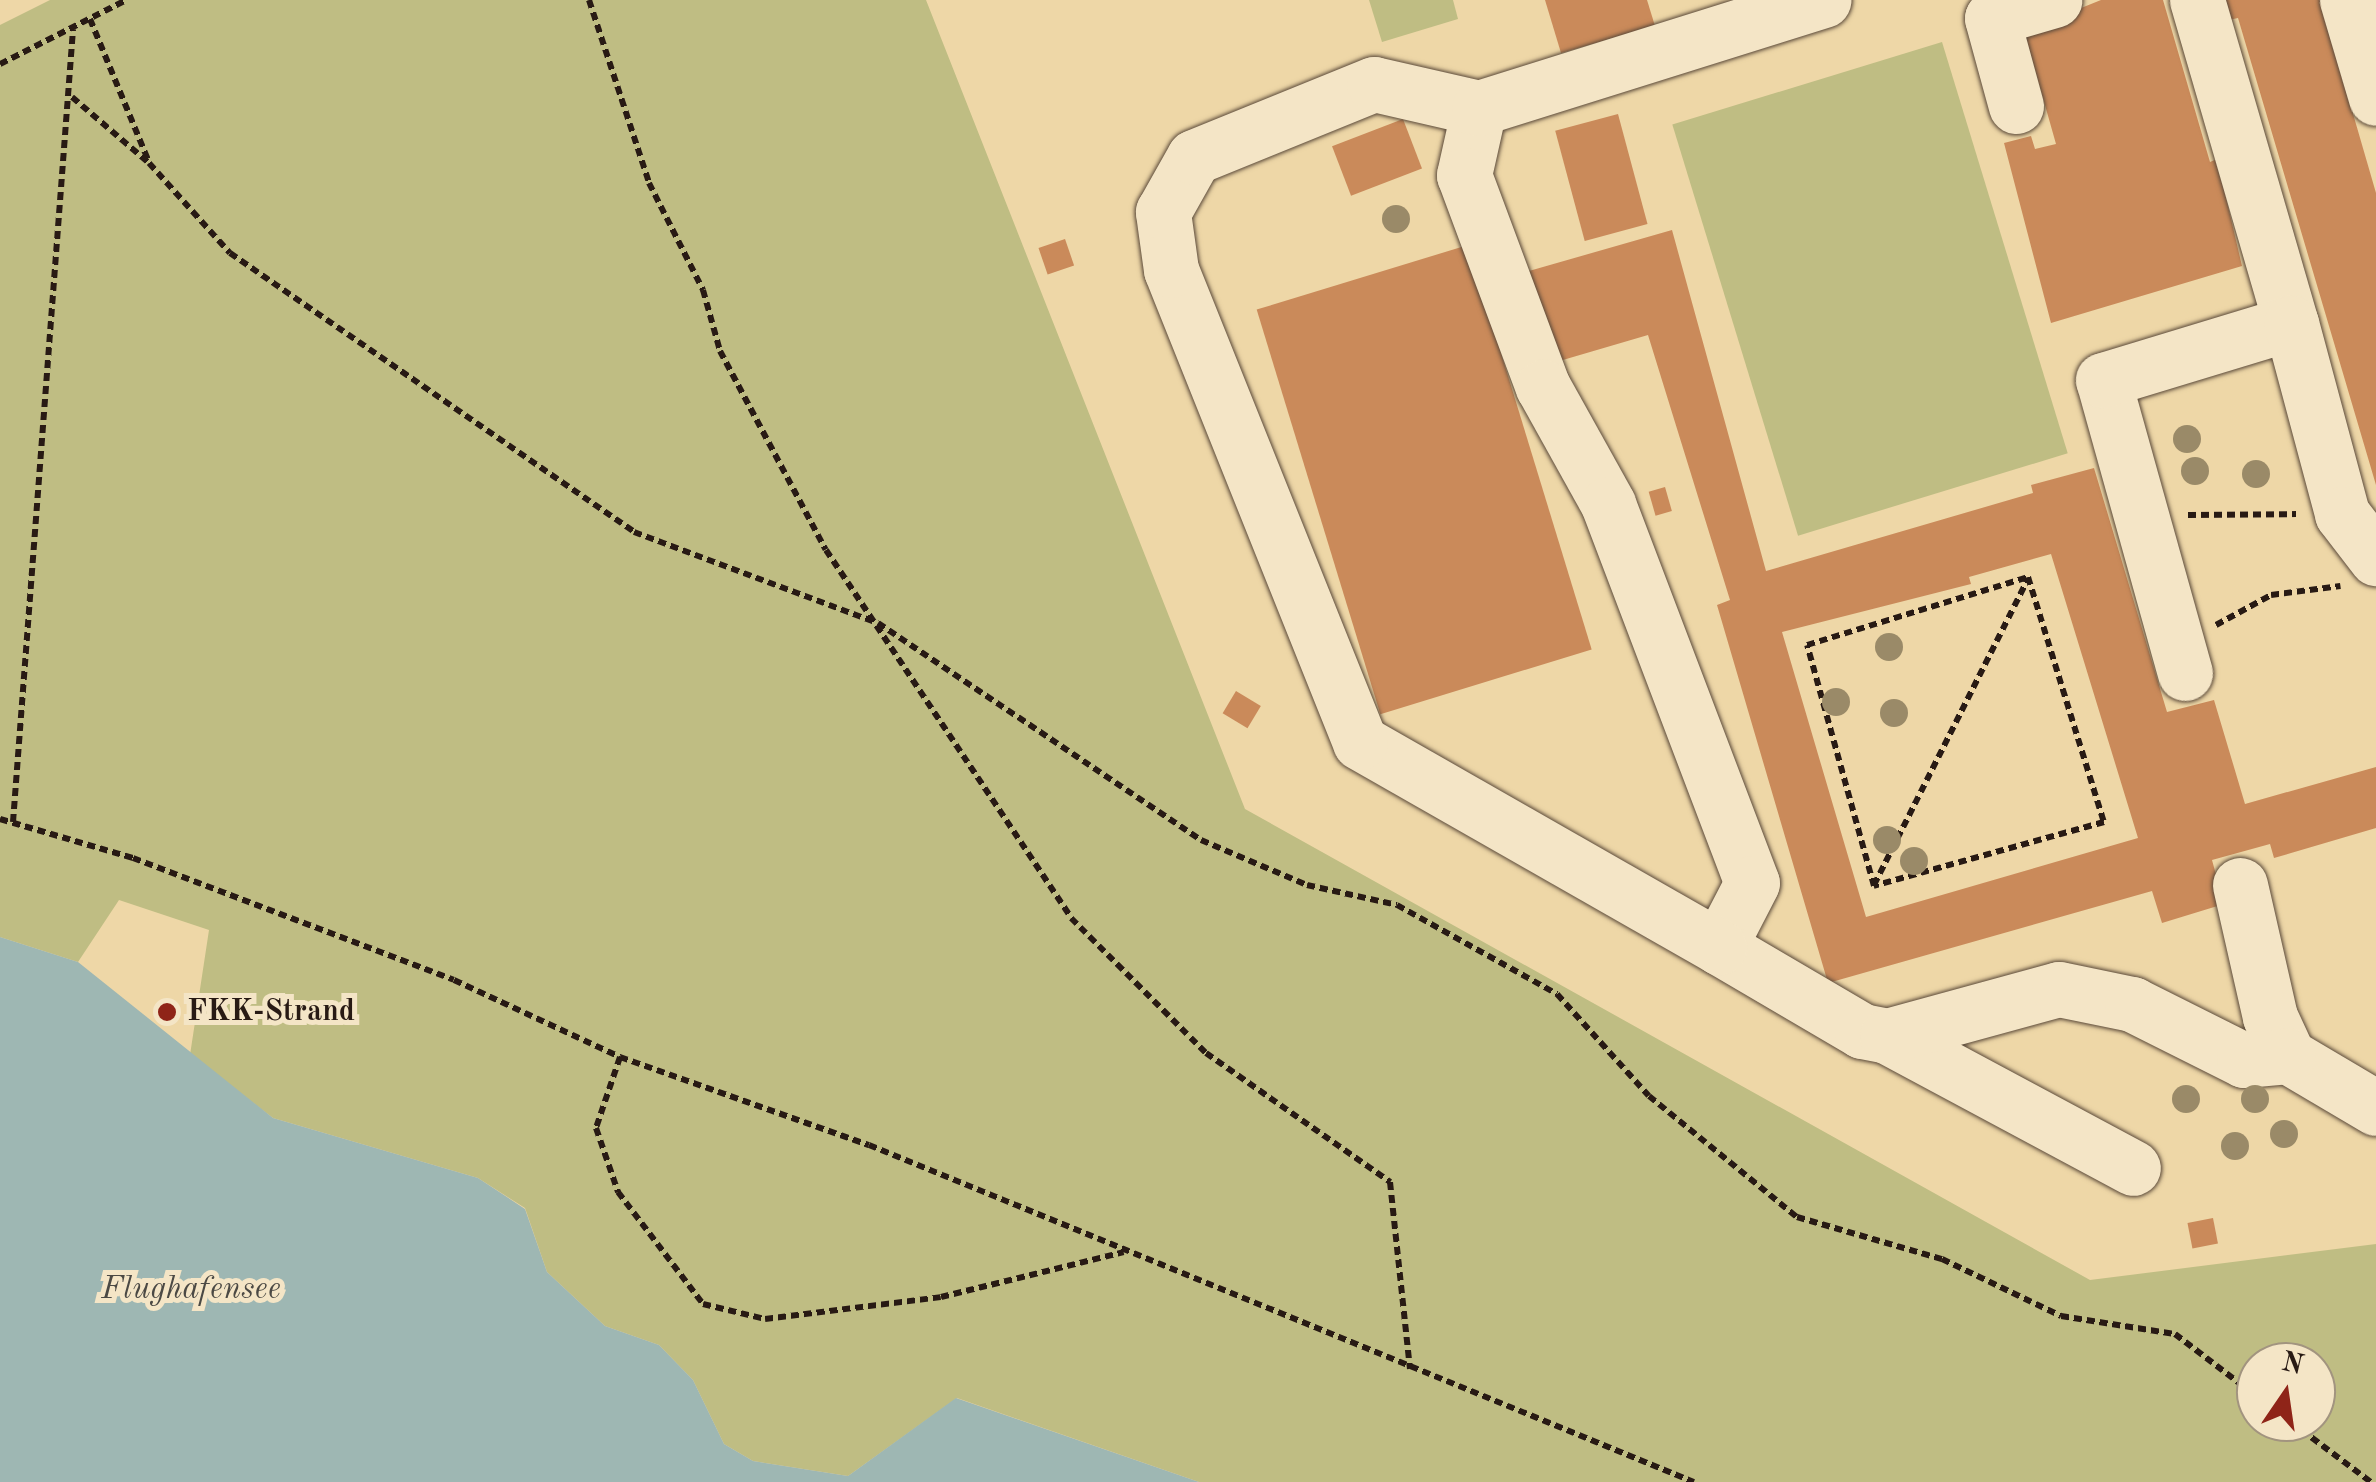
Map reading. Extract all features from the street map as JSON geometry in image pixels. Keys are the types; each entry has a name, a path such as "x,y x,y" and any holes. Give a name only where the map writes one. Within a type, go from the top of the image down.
{"lane":[{"path":"1823,0 1479,108 1374,84 1194,157 1163,212 1166,254 1360,742 1862,1031 1887,1036 2133,1168"},
{"path":"2016,106 1992,18 2054,0"},
{"path":"2197,0 2342,514 2366,570"},
{"path":"2347,0 2376,98"},
{"path":"1479,108 1464,175 1542,387 1608,504 1752,884 1719,947"},
{"path":"2183,664 2103,380 2291,323"},
{"path":"2240,885 2270,1017 2288,1056 2376,1108"},
{"path":"1887,1036 2058,989 2132,1004 2244,1060 2288,1056"}],"path":[{"path":"0,64 126,0"},
{"path":"590,0 649,183 703,290 720,352 826,550 1071,918 1206,1053 1390,1182 1410,1369"},
{"path":"90,19 149,163"},
{"path":"13,822 72,97 73,29"},
{"path":"72,97 149,163 230,253 634,532 878,623 1201,840 1308,885 1397,904 1557,994 1649,1096 1797,1217 1942,1259 2061,1316 2174,1334 2236,1381"},
{"path":"2140,515 2342,514"},
{"path":"2183,664 2249,603 2366,570"},
{"path":"1874,886 2104,822 2028,577"},
{"path":"1874,886 1806,646 2028,577"},
{"path":"1874,886 2028,577"},
{"path":"0,819 133,858 418,967 620,1057 868,1145 1694,1482"},
{"path":"620,1057 596,1128 618,1192 702,1304 766,1320 942,1298 1127,1252"},
{"path":"2318,1442 2371,1482"}],"shaded area":[{"path":"50,0 926,0 1245,809 2090,1280 2376,1244 2376,1482 1199,1482 957,1398 848,1476 753,1461 724,1444 693,1380 659,1345 605,1326 547,1272 525,1208 478,1178 273,1118 190,1055 209,930 119,900 78,962 0,937 0,25"},
{"path":"1369,0 1453,0 1458,19 1382,42"},
{"path":"1942,42 2068,453 1798,536 1672,124"}],"water":[{"name":"Flughafensee","path":"0,937 78,962 273,1118 478,1178 525,1209 547,1272 605,1326 659,1345 693,1380 724,1444 753,1461 848,1476 956,1398 1199,1482 0,1482"}],"building":[{"path":"1545,0 1647,0 1655,26 1561,53"},
{"path":"2101,0 2163,0 2210,162 2217,159 2242,266 2051,323 2004,143 2031,136 2035,149 2056,144 2024,31"},
{"path":"2219,0 2320,0 2376,193 2376,485 2238,18 2224,21"},
{"path":"1618,114 1648,224 1585,241 1555,131"},
{"path":"1403,119 1422,168 1351,196 1332,146"},
{"path":"1672,230 1766,571 2033,493 2031,485 2094,468 2167,712 2214,700 2245,804 2376,767 2376,828 2274,858 2270,844 2212,860 2224,904 2162,923 2152,891 1828,983 1717,605 1730,600 1648,335 1556,362 1529,271","holes":["2051,554 2138,838 1866,917 1782,632 1971,584 1969,577"]},
{"path":"1065,239 1074,265 1048,275 1039,248"},
{"path":"1468,245 1592,650 1380,714 1257,310"},
{"path":"1665,487 1672,511 1656,516 1649,492"},
{"path":"1236,691 1261,706 1247,728 1223,713"},
{"path":"2213,1218 2218,1244 2192,1248 2187,1223"}],"place":[{"name":"FKK-Strand","path":"167,1012"}]}
